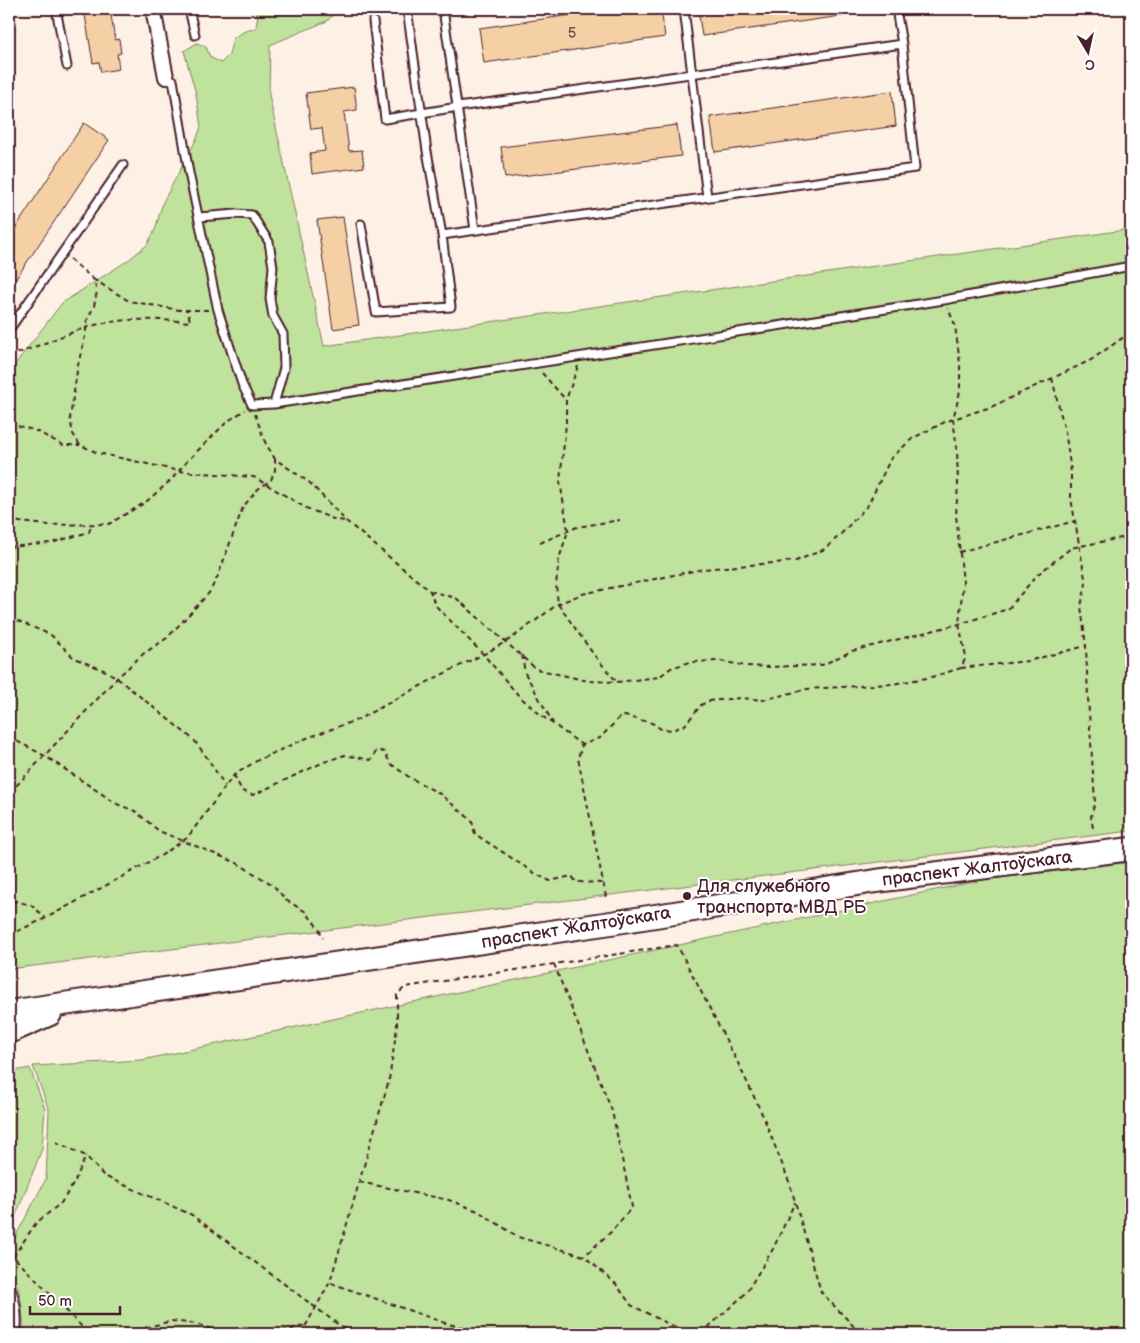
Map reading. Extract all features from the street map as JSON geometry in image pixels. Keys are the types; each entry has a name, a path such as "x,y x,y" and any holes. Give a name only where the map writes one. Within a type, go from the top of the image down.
{"main road":[{"name":"праспект Жалтоўскага","path":"9,1012 611,923 876,881 1131,849"},
{"name":"праспект Жалтоўскага","path":"9,1032 81,1002"}],"street":[{"path":"153,9 166,77"}],"lane":[{"path":"56,9 67,66"},
{"path":"189,9 195,34"},
{"path":"361,224 376,312 451,308 442,235 427,151 407,9"},
{"path":"443,9 475,230"},
{"path":"684,9 707,197"},
{"path":"442,235 915,168 902,44 896,9"},
{"path":"373,21 386,119 458,107 902,44"},
{"path":"166,77 173,80 218,310 242,384 252,405 274,404 944,300 1131,266"},
{"path":"9,330 123,165"},
{"path":"199,217 236,214 252,215 269,242 273,267 270,299 273,316 283,334 284,359 284,368 274,404"},
{"path":"9,1284 13,1292 18,1326 16,1334"}],"path":[{"path":"62,252 94,279 130,301 179,310 218,310"},
{"path":"80,445 73,434 70,418 86,323 94,306 96,291 94,279"},
{"path":"944,300 955,325 960,364 960,392 954,419 958,449 956,515 963,582 959,624 966,657 961,668"},
{"path":"9,356 40,346 86,327 133,320 158,319 190,322 188,310"},
{"path":"9,935 46,918 162,855 187,838 234,774 258,760 307,738 359,719 483,654 506,641 558,604 582,594 703,569 796,561 825,549 868,505 891,458 913,438 954,419 991,407 1091,360 1131,332"},
{"path":"582,357 566,400 566,424 560,482 568,531 559,559 556,585 558,604 594,655 617,682"},
{"path":"534,364 566,400"},
{"path":"1052,378 1067,445 1075,521 1086,584 1081,606 1086,646 1095,802 1091,817 1093,828"},
{"path":"9,506 11,514 19,522 48,525 109,524 146,502 228,421 252,405 265,442 275,459 310,483 346,521 430,591 456,598 536,668 588,681 617,682 658,677 671,668 690,662 720,661 762,667 822,666 852,651 959,624 1008,609 1037,575 1071,548 1131,536"},
{"path":"9,424 34,430 63,445 80,445 98,453 178,471 254,477 306,508 336,520 346,521"},
{"path":"9,791 45,756 117,678 143,654 167,638 208,593 224,561 234,527 243,507 258,489 271,480 275,470 275,459"},
{"path":"540,543 577,527 620,520"},
{"path":"959,552 1075,521"},
{"path":"9,547 51,543 89,532 92,524"},
{"path":"430,591 435,605 483,654 520,696 554,725 582,745"},
{"path":"9,617 51,635 74,658 106,671 117,678 194,740 208,758 225,786"},
{"path":"582,745 600,738 619,718 625,716 673,730 685,725 701,705 708,701 740,698 763,700 807,689 892,684 932,677 961,668 1028,661 1086,646"},
{"path":"522,656 525,673 554,725"},
{"path":"9,737 45,756 116,804 135,811 159,831 181,842 237,863 274,885 286,900 306,912 319,928 323,938"},
{"path":"582,745 578,758 606,898"},
{"path":"234,774 242,791 253,795 324,762 345,755 371,760 377,750 384,752 391,764 409,777 440,794 472,821 475,834 536,874 550,881 572,876 576,882 604,883"},
{"path":"9,884 11,900 31,905 46,918"},
{"path":"301,1334 330,1282 389,1080 397,1027 396,995 405,987 677,945 763,1116 790,1184 821,1292 860,1334"},
{"path":"554,964 612,1111 632,1207 612,1231 584,1256"},
{"path":"56,1142 86,1156 104,1176 192,1214 351,1334"},
{"path":"13,1257 36,1223 61,1203 74,1183 86,1156"},
{"path":"359,1182 449,1200 478,1210 518,1237 584,1256 616,1284 631,1305 688,1334"},
{"path":"702,1334 746,1293 773,1249 795,1202"},
{"path":"9,1252 89,1334"},
{"path":"330,1282 448,1324 493,1334"},
{"path":"119,1334 172,1321 244,1334"},
{"path":"273,1334 306,1325"}],"green space":[{"path":"254,9 339,9 327,21 270,45 269,95 324,346 1131,229 1131,831 9,969 9,372 62,303 127,261 147,245 155,230 163,202 201,127 196,94 184,51 197,43 206,47 210,57 221,63 229,55 233,38 243,32 256,28 258,14"},
{"path":"1131,862 1131,1334 22,1334 22,1306 16,1284 9,1273 9,1258 13,1241 46,1179 49,1110 33,1066 142,1060 982,880"},
{"path":"30,1068 45,1109 42,1149 9,1233 9,1072"}],"building":[{"path":"84,9 110,9 115,40 119,39 121,53 117,54 119,69 101,72 99,62 93,63"},
{"path":"614,9 661,9 665,37 484,63 479,28"},
{"path":"698,9 848,9 848,15 702,36"},
{"path":"354,87 357,110 344,112 349,151 362,150 364,167 312,174 310,153 325,151 322,128 311,129 306,93"},
{"path":"892,91 896,126 715,152 710,117"},
{"path":"84,123 109,140 9,289 9,238"},
{"path":"677,125 681,156 505,178 501,147"},
{"path":"343,217 359,325 333,329 317,220"}],"place":[{"name":"Для служебного транспорта МВД РБ","path":"687,896"}]}
